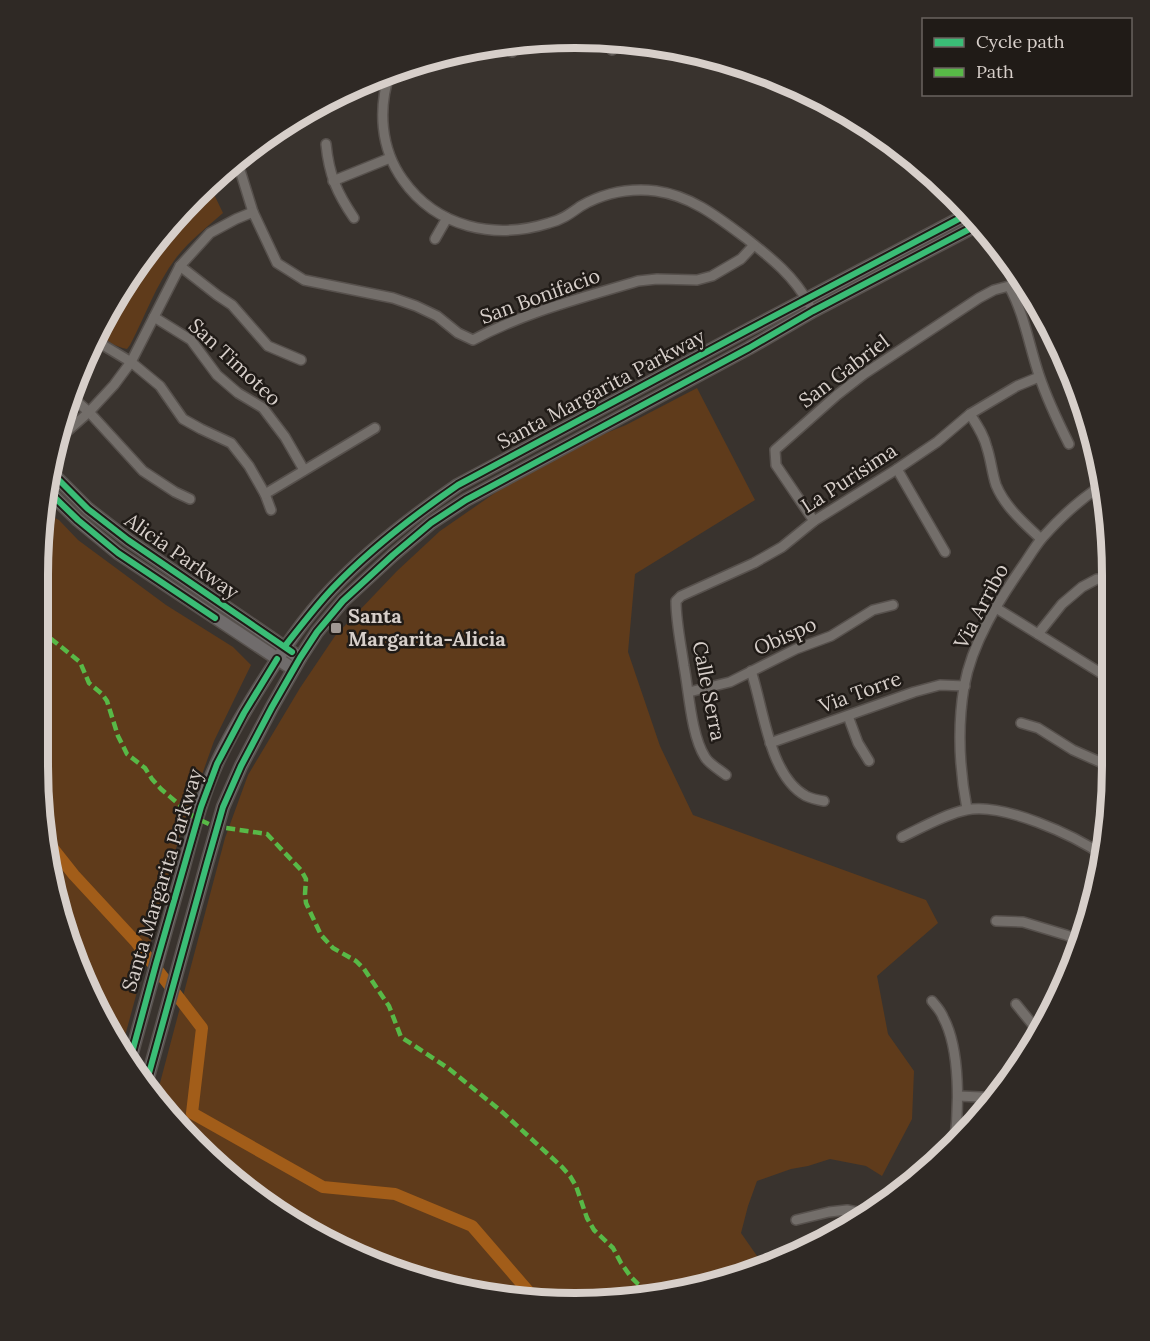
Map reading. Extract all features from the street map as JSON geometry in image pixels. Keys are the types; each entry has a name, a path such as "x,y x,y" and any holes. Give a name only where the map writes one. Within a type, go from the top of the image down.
{"main road":[{"name":"Santa Margarita Parkway","path":"132,1052 201,807 217,764 244,713 285,646 331,590 357,564 421,510 458,486 962,217"},
{"name":"Santa Margarita Parkway","path":"148,1075 223,807 241,766 293,669 317,632 344,601 393,555 466,500 971,228"},
{"name":"Alicia Parkway","path":"57,478 88,509 128,540 300,658"},
{"path":"56,488 61,492 65,508"},
{"name":"Alicia Parkway","path":"54,497 118,553 293,669"}],"street":[{"path":"386,83 382,110 384,134 390,158 410,190 447,219 480,229 527,228 568,216 600,197 627,190 656,191 686,199 709,211 754,245 788,273 807,299 813,312"},
{"path":"326,144 328,166 333,181 342,201 354,218"},
{"path":"333,181 390,158"},
{"name":"San Bonifacio","path":"240,169 253,213 277,263 303,280 393,298 416,306 473,340 522,317 638,281 697,280 712,276 741,259 754,245"},
{"path":"69,430 114,385 131,362 180,266 210,233 253,213"},
{"path":"435,239 447,219"},
{"path":"180,266 232,305 268,346 301,360"},
{"name":"San Gabriel","path":"814,521 776,465 776,450 837,394 979,298 994,290 1009,286 1017,300 1039,377"},
{"name":"San Timoteo","path":"154,317 191,340 217,375 238,393 263,408 285,437 304,470"},
{"path":"101,344 131,362 160,386 183,418 231,443 249,466 271,510"},
{"path":"1039,377 1069,444"},
{"name":"La Purisima","path":"675,603 681,596 754,563 782,547 814,521 938,442 970,414 1017,386 1039,377"},
{"path":"77,402 143,471 174,492 190,499"},
{"path":"970,414 987,446 995,483 1001,495 1008,506 1041,539"},
{"path":"265,494 375,428"},
{"path":"897,470 945,552"},
{"name":"Via Arribo","path":"967,810 959,756 959,730 968,670 981,637 1017,573 1041,539 1062,516 1095,491"},
{"path":"1038,634 1062,604 1082,587 1097,579"},
{"name":"Calle Serra","path":"675,603 699,745 706,760 726,775"},
{"name":"Obispo","path":"689,692 730,682 831,636 873,610 893,605"},
{"path":"996,608 1102,674"},
{"path":"751,671 770,743 779,767 798,790 808,797 824,801"},
{"name":"Via Torre","path":"770,743 914,692 940,685 965,686"},
{"path":"848,716 858,743 869,760"},
{"path":"1021,723 1038,728 1073,750 1102,764"},
{"path":"902,837 956,813 980,808 1013,814 1075,838 1095,850"},
{"path":"996,921 1023,922 1073,938"},
{"path":"932,1002 944,1017 955,1059 958,1096 956,1130"},
{"path":"1016,1004 1034,1025"},
{"path":"958,1096 984,1098"},
{"path":"796,1220 829,1212 847,1210 854,1212"}],"shaded area":[{"path":"213,192 223,213 176,258 127,349 104,339 137,282 179,228"},
{"path":"697,388 755,500 635,574 628,652 660,746 693,815 926,900 938,923 877,976 888,1034 914,1071 912,1119 882,1176 866,1166 830,1159 757,1181 741,1233 760,1259 678,1283 609,1292 541,1292 472,1283 406,1265 373,1253 311,1222 254,1184 228,1162 202,1139 158,1089 225,838 248,775 300,688 335,636 397,571 440,531 505,486 589,440 626,425"},
{"path":"52,515 78,540 166,605 233,647 251,665 214,741 177,845 124,1039 102,999 76,935 58,869 53,835 48,766 48,575"}],"waterway":[{"path":"55,852 136,942 202,1028 192,1113 323,1187 395,1194 472,1226 528,1290"}],"marked path":[{"path":"48,636 80,662 89,683 107,701 118,736 127,754 145,768 161,789 194,817 213,826 267,834 301,870 306,879 306,903 321,935 333,948 356,961 364,969 389,1006 401,1037 448,1068 501,1111 562,1167 576,1186 587,1218 594,1230 613,1248 631,1277 644,1288"}],"cycle path":[{"path":"285,646 326,596 376,547 458,485 962,217"},
{"path":"148,1075 223,807 241,766 300,658 317,632 343,601 431,523 466,500 749,348 813,311 971,228"},
{"path":"57,478 88,509 128,540 292,652"},
{"path":"54,497 118,553 215,618"},
{"path":"132,1051 201,807 217,764 244,713 277,659"}],"place":[{"name":"Santa Margarita-Alicia","path":"336,628"}]}
